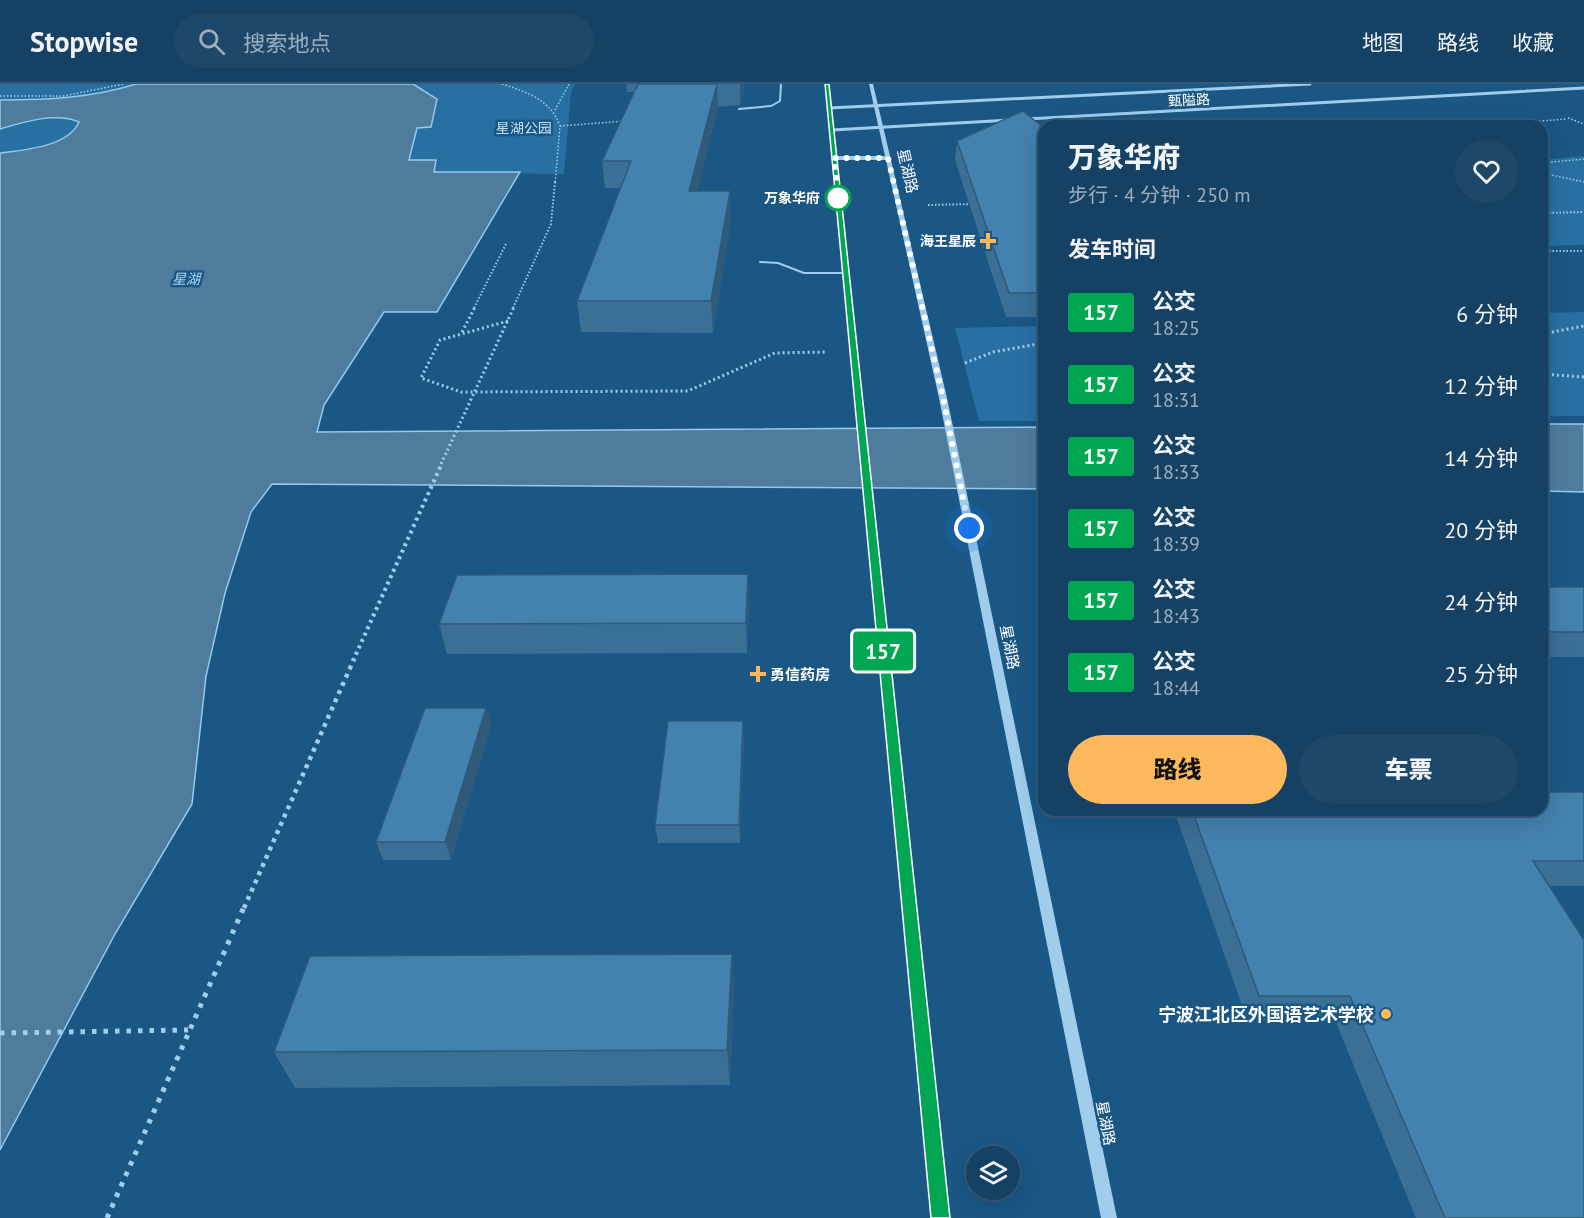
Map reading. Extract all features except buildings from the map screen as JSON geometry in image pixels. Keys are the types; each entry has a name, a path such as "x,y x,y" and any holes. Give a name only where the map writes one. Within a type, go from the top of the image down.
{"street":[{"path":"827,84 940,1218"},
{"name":"星湖路","path":"871,84 943,398 1109,1218"},
{"name":"甄隘路","path":"829,108 1310,84"},
{"name":"甄隘路","path":"832,130 1584,88"},
{"path":"834,158 888,158"}],"lane":[{"path":"739,109 774,105 780,101 781,84"},
{"path":"760,262 778,263 804,273 846,273"}],"path":[{"path":"0,96 76,93 119,84"},
{"path":"0,96 75,94 124,84"},
{"path":"107,1218 419,511 476,392 551,224 560,126 555,110 540,99 502,84"},
{"path":"555,110 569,84"},
{"path":"1546,120 1568,118 1584,124"},
{"path":"560,126 628,121"},
{"path":"1548,164 1584,159"},
{"path":"1548,174 1584,182"},
{"path":"899,205 985,204"},
{"path":"1548,213 1584,212"},
{"path":"462,332 506,244"},
{"path":"1548,251 1584,251"},
{"path":"508,321 440,340 421,378 461,392 688,391 775,353 830,352"},
{"path":"1548,333 1584,326"},
{"path":"956,367 993,352 1038,344"},
{"path":"1548,374 1584,377"},
{"path":"0,1033 188,1030"}],"green space":[{"path":"0,84 134,84 89,96 5,100 0,99"},
{"name":"星湖公园","path":"413,84 575,84 571,92 564,174 434,172 435,160 408,160 417,128 419,90"},
{"path":"64,118 79,121 65,137 44,146 0,153 0,129 29,121"},
{"path":"1584,156 1584,245 1548,246 1548,159"},
{"path":"1584,312 1584,416 1548,416 1548,313"},
{"path":"1038,326 1038,421 979,421 955,328"}],"water":[{"name":"星湖","path":"136,84 413,84 437,99 431,127 417,128 409,160 436,160 434,172 520,172 437,312 384,312 324,405 317,432 1038,427 1038,489 272,484 251,512 225,593 206,676 192,804 115,934 0,1150 0,153 55,142 65,137 79,122 50,118 0,129 0,100 69,97"},
{"path":"1548,424 1584,424 1584,492 1548,491"}],"bus line":[{"name":"157","path":"827,84 940,1218"}],"place":[{"name":"万象华府","path":"838,198"},
{"name":"海王星辰","path":"988,241"},
{"name":"勇信药房","path":"758,674"},
{"name":"宁波江北区外国语艺术学校","path":"1386,1014"}],"route":[{"path":"838,198 839,204 834,158 888,158 943,398 969,528"}]}
